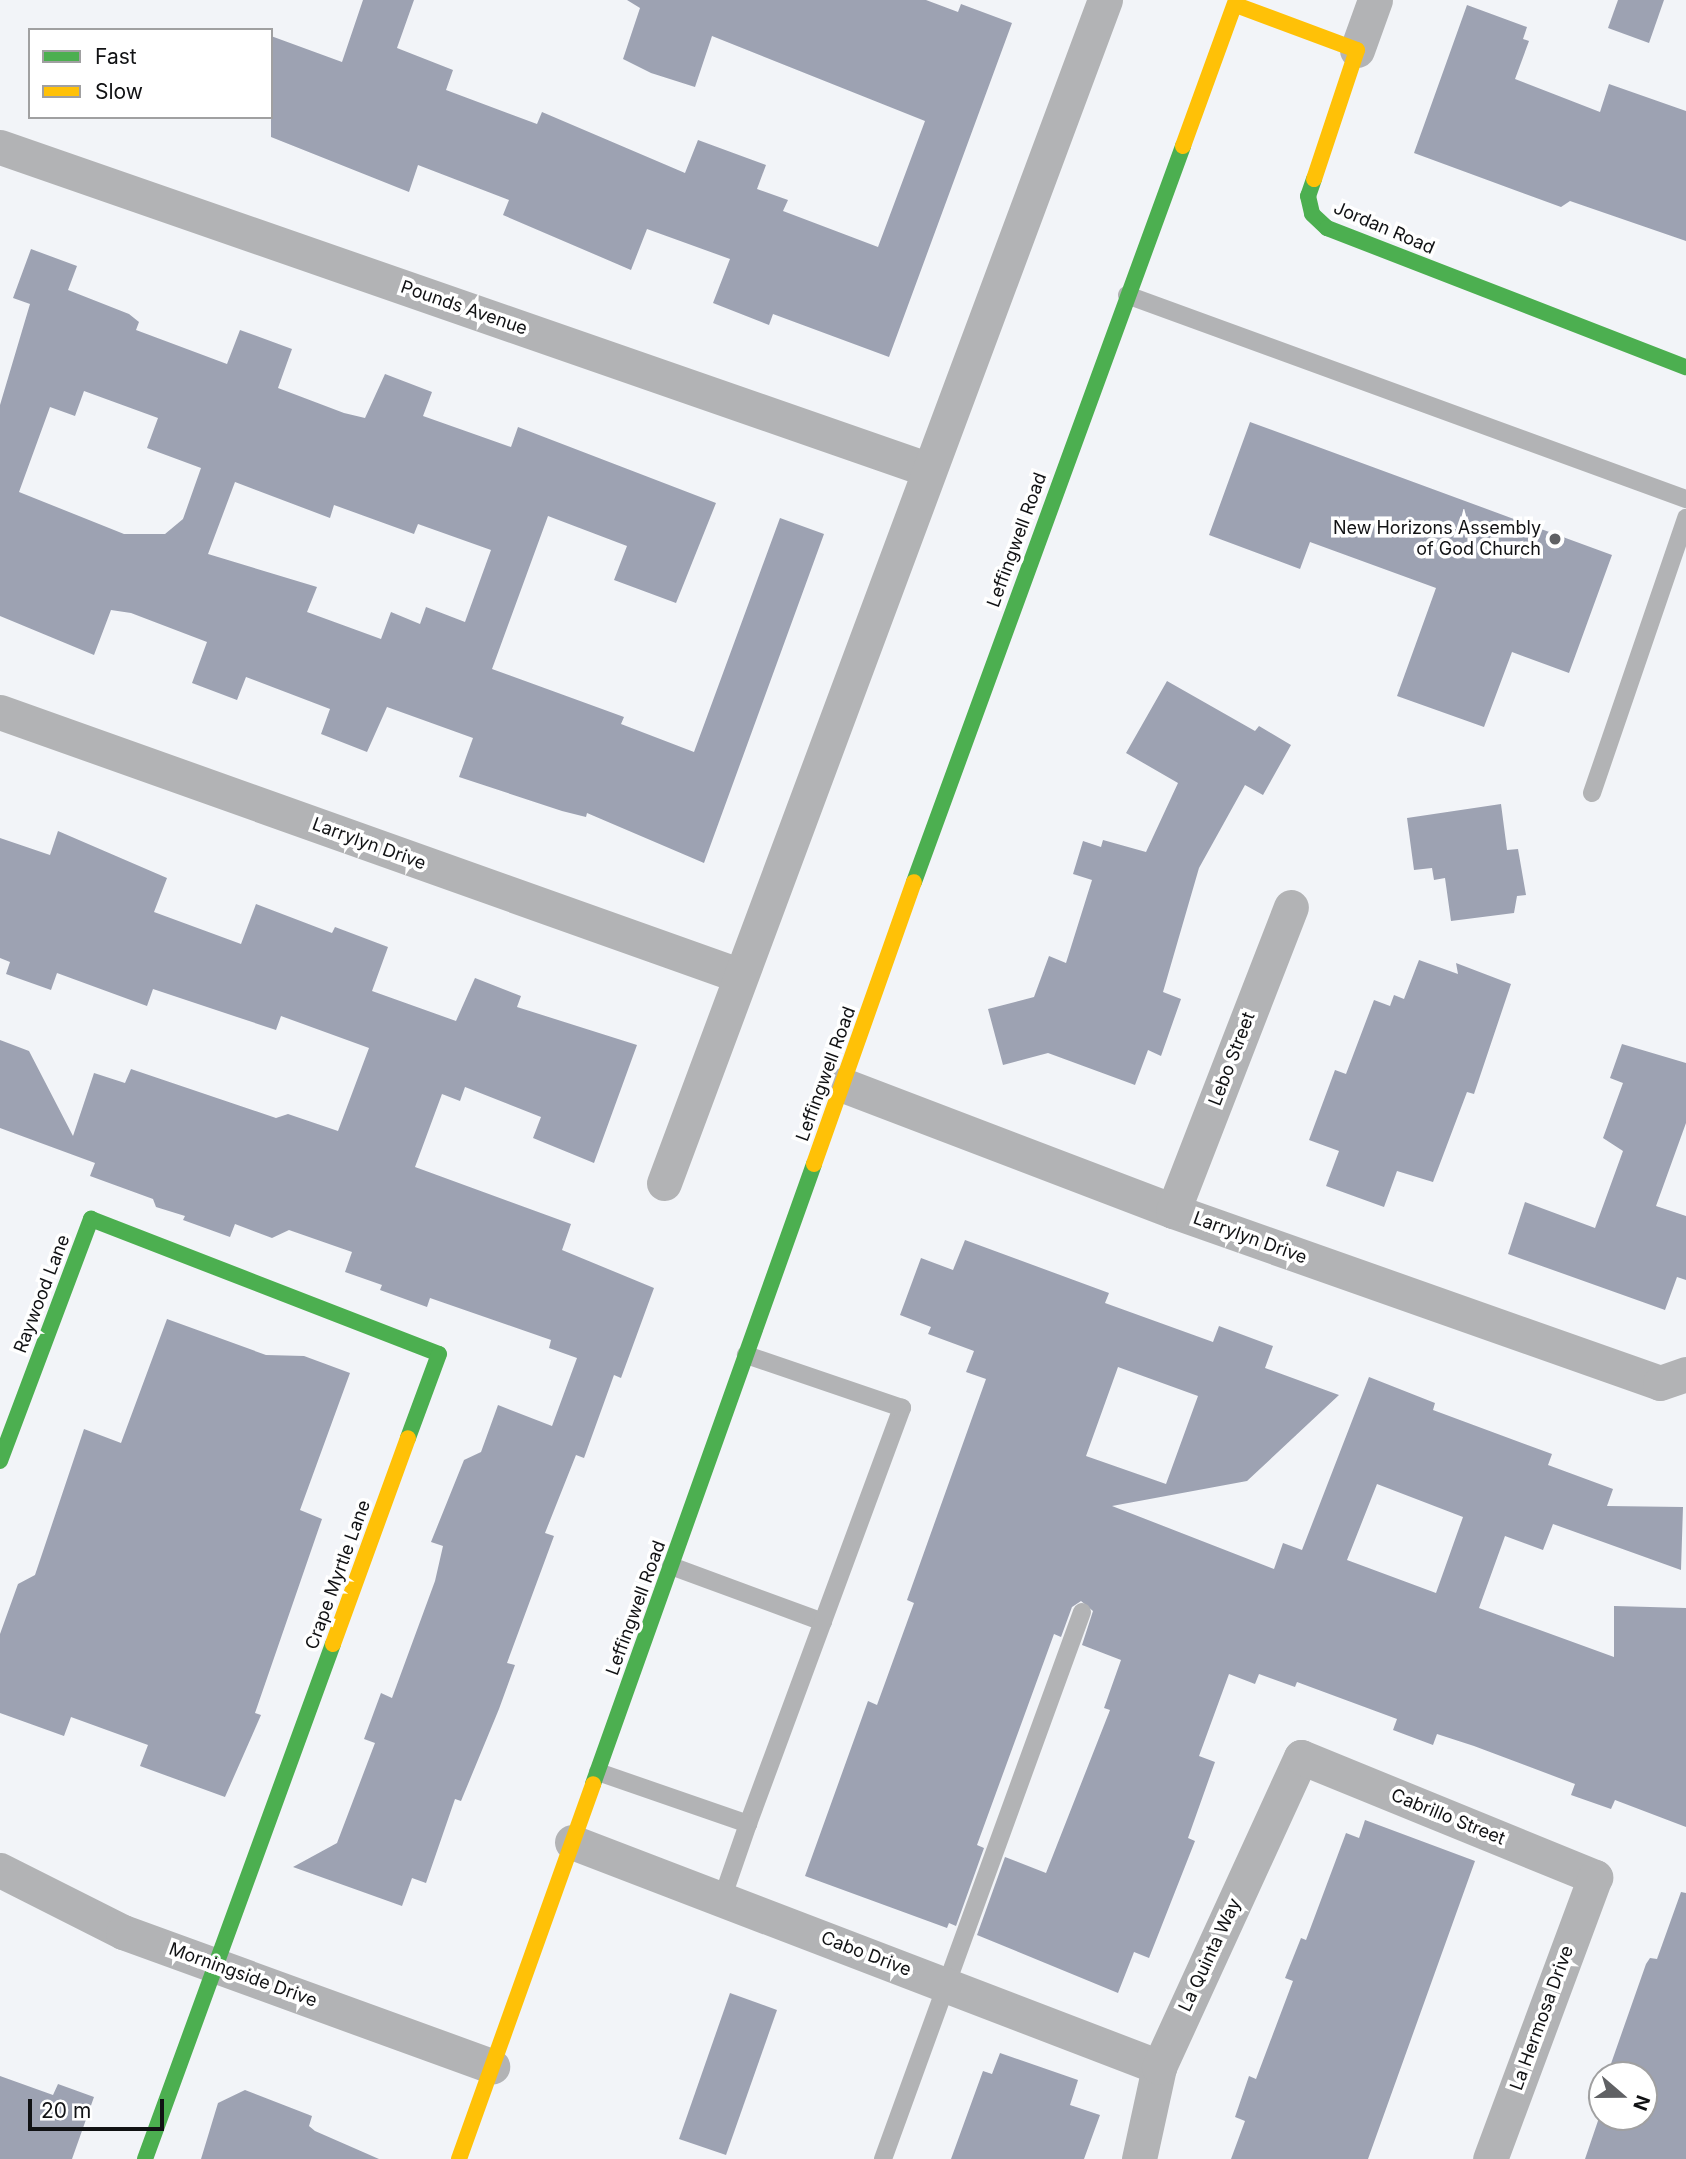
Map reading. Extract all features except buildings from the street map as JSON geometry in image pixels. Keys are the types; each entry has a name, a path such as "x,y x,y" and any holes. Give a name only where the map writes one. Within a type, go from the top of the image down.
{"main road":[{"path":"1233,1 1357,50"},
{"name":"Leffingwell Road","path":"466,2157 492,2066 1233,1"},
{"name":"Jordan Road","path":"1357,50 1308,196 1312,214 1327,228 1361,243 1686,368"},
{"name":"Raywood Lane","path":"0,1461 91,1219"},
{"name":"Crape Myrtle Lane","path":"91,1219 439,1354 145,2159"}],"street":[{"path":"664,1183 737,975 1105,0"},
{"path":"1357,50 1375,0"},
{"name":"Pounds Avenue","path":"0,147 927,469"},
{"name":"Larrylyn Drive","path":"0,712 737,975"},
{"name":"Lebo Street","path":"1173,1211 1291,907"},
{"name":"Larrylyn Drive","path":"843,1085 1173,1211 1673,1378"},
{"name":"Cabrillo Street","path":"1301,1757 1595,1877"},
{"name":"La Quinta Way","path":"1139,2159 1159,2067 1301,1757"},
{"name":"Cabo Drive","path":"572,1842 1159,2067"},
{"name":"Morningside Drive","path":"0,1870 123,1932 492,2066"},
{"name":"La Hermosa Drive","path":"1490,2159 1595,1877"}],"lane":[{"path":"1127,295 1686,499"},
{"path":"1592,793 1686,518"},
{"path":"722,1899 902,1408 746,1354"},
{"path":"671,1566 823,1622"},
{"path":"883,2159 944,1984 1082,1612"},
{"path":"598,1772 748,1825"}],"traffic: fast":[{"path":"914,882 1183,146"},
{"path":"1314,179 1308,196 1312,214 1327,228 1686,367"},
{"path":"593,1784 814,1164"},
{"path":"0,1461 91,1219 439,1354 408,1438"},
{"path":"145,2159 333,1644"}],"traffic: slow":[{"path":"1183,146 1236,0"},
{"path":"1236,5 1357,50 1314,179"},
{"path":"814,1164 914,882"},
{"path":"333,1644 408,1438"},
{"path":"459,2159 593,1784"}],"place":[{"name":"New Horizons Assembly of God Church","path":"1555,539"}]}
